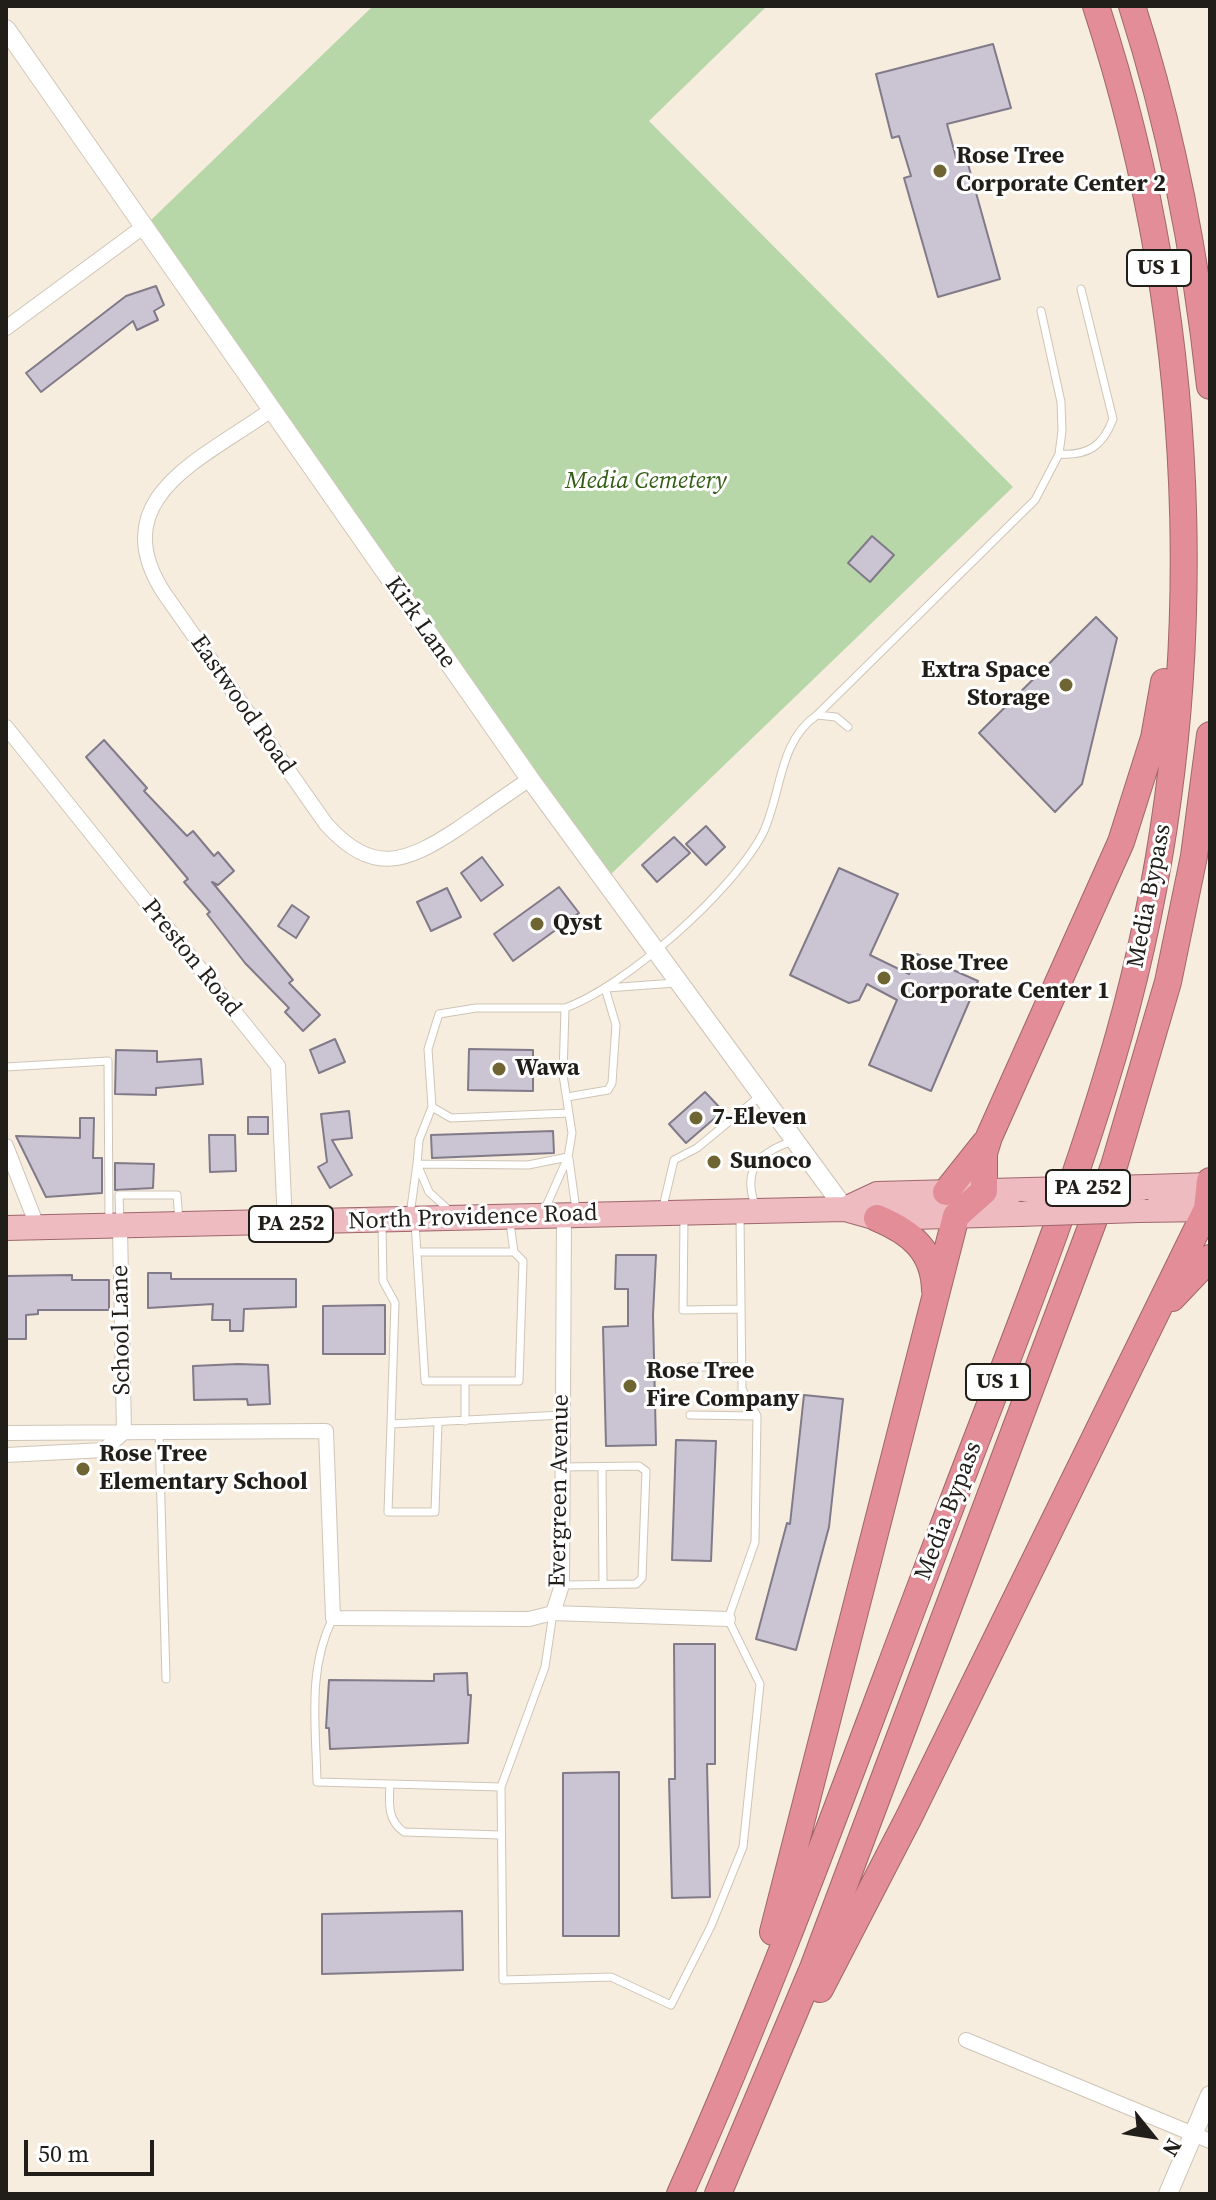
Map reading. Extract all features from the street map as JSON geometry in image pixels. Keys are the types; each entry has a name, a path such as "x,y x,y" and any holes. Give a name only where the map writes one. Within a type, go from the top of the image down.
{"highway":[{"name":"Media Bypass","path":"680,2194 781,1956 1062,1212 1106,1080 1142,943 1170,788 1181,662 1183,536 1178,410 1155,238 1139,160 1096,6"},
{"name":"US 1","path":"1132,6 1181,191 1210,386"},
{"path":"708,2132 789,1877 936,1297 951,1204 989,1137 1100,892 1134,807 1161,703 1183,536"},
{"name":"Media Bypass","path":"718,2194 825,1938 1114,1166 1153,1044 1182,919 1210,735"},
{"path":"951,1204 986,1203 984,1153 989,1137"},
{"path":"740,2145 916,1803 1209,1194"},
{"path":"877,1218 898,1226 922,1246 935,1277 936,1297"},
{"path":"1143,1336 1183,1285 1210,1258"}],"main road":[{"name":"PA 252","path":"986,1203 1028,1190 1148,1187 1209,1194"},
{"name":"North Providence Road","path":"845,1209 877,1194 951,1204"},
{"name":"PA 252","path":"986,1203 1019,1214 1139,1210 1209,1194"},
{"name":"North Providence Road","path":"6,1228 180,1227 845,1209 877,1218 951,1204"}],"street":[{"name":"Kirk Lane","path":"6,29 530,779 845,1209"},
{"path":"6,328 143,227"},
{"name":"Eastwood Road","path":"271,410 170,481 149,507 142,538 148,568 326,824 360,854 382,860 408,858 430,847 530,779"},
{"name":"Preston Road","path":"6,727 278,1066 285,1224"},
{"path":"6,1146 38,1228"},
{"name":"Evergreen Avenue","path":"333,1618 529,1619 553,1613 562,1585 560,1215"},
{"name":"School Lane","path":"115,1228 124,1432"},
{"path":"6,1433 326,1431 333,1618"},
{"path":"6,1455 104,1450 124,1432"},
{"path":"553,1613 728,1619"},
{"path":"966,2040 1202,2137"},
{"path":"1168,2194 1202,2137 1210,2095"}],"lane":[{"path":"1059,454 1076,455 1094,449 1106,436 1113,419 1081,289"},
{"path":"510,1217 514,1252 523,1261 519,1381 425,1381 413,1220 419,1140 432,1107 428,1049 439,1014 476,1008 565,1008 605,988 656,951 747,858 772,813 791,743 801,726 817,715 1035,500 1059,454 1061,402 1041,311"},
{"path":"817,715 836,717 848,727"},
{"path":"605,988 679,982"},
{"path":"567,1097 608,1090 612,1083 616,1025 605,988"},
{"path":"560,1215 572,1133 563,1075 565,1008"},
{"path":"6,1067 108,1061 115,1228"},
{"path":"741,1309 683,1310 673,1213 674,1160 697,1148 762,1094"},
{"path":"432,1107 451,1118 569,1113"},
{"path":"553,1613 545,1667 501,1787 503,1980 611,1977 671,2005 711,1926 743,1847 760,1684 728,1619 755,1542 757,1416 742,1389 741,1309 749,1188 759,1161 769,1149 795,1140"},
{"path":"417,1164 528,1165 568,1157"},
{"path":"560,1215 568,1157"},
{"path":"417,1164 429,1192 459,1218"},
{"path":"115,1228 119,1195 177,1195 180,1227"},
{"path":"382,1221 383,1281 395,1303 388,1512 435,1512 438,1422"},
{"path":"417,1252 514,1252"},
{"path":"690,1367 742,1367"},
{"path":"465,1381 465,1421"},
{"path":"391,1424 562,1415"},
{"path":"690,1415 757,1416"},
{"path":"159,1432 166,1679"},
{"path":"562,1467 639,1466 646,1471 642,1578 636,1584 562,1585"},
{"path":"602,1467 603,1584"},
{"path":"333,1618 321,1641 315,1682 317,1782 501,1787"},
{"path":"390,1784 389,1809 404,1832 501,1835"}],"green space":[{"name":"Media Cemetery","path":"373,6 767,6 649,121 1013,487 607,878 151,220"}],"building":[{"name":"Rose Tree Corporate Center 2","path":"993,44 1011,108 947,124 958,165 968,164 1000,279 938,297 904,178 911,176 899,136 892,138 876,74"},
{"path":"156,286 164,305 154,311 158,320 137,330 133,321 41,392 26,373 126,296"},
{"path":"872,536 894,555 870,582 848,563"},
{"name":"Extra Space Storage","path":"1096,617 1117,638 1082,784 1055,812 979,733"},
{"path":"104,740 147,788 144,791 187,836 193,831 214,856 218,852 234,871 218,885 212,882 293,980 289,983 320,1015 303,1031 285,1012 289,1008 245,963 207,914 210,912 184,882 188,879 86,757"},
{"path":"706,826 725,847 706,865 686,844"},
{"path":"674,837 690,853 657,882 642,865"},
{"path":"482,857 503,885 481,901 461,873"},
{"name":"Rose Tree Corporate Center 1","path":"839,868 898,894 870,955 909,974 917,954 978,981 931,1091 869,1065 897,1000 867,984 859,1000 849,1003 790,975"},
{"name":"Qyst","path":"559,887 579,913 513,961 494,934"},
{"path":"447,888 461,917 431,931 417,902"},
{"path":"292,905 309,917 296,938 278,926"},
{"path":"335,1039 345,1062 319,1073 310,1050"},
{"path":"469,1049 533,1050 533,1091 468,1090"},
{"path":"116,1050 157,1051 157,1062 201,1059 203,1084 156,1088 156,1095 115,1094"},
{"name":"7-Eleven","path":"705,1092 723,1111 686,1143 669,1124"},
{"path":"349,1111 352,1138 332,1140 352,1175 330,1188 318,1167 327,1162 321,1114"},
{"path":"248,1117 268,1117 268,1134 248,1134"},
{"path":"80,1118 94,1118 93,1158 102,1158 102,1193 46,1197 16,1136 80,1138"},
{"name":"Wawa","path":"553,1131 554,1153 432,1158 431,1135"},
{"path":"209,1135 235,1135 236,1171 210,1172"},
{"path":"115,1163 154,1164 153,1188 115,1190"},
{"name":"Rose Tree Fire Company","path":"616,1255 656,1255 653,1315 656,1445 606,1446 603,1327 628,1326 628,1289 615,1289"},
{"path":"148,1273 171,1273 171,1279 296,1279 296,1307 244,1309 243,1331 230,1331 230,1320 212,1320 213,1304 148,1308"},
{"path":"72,1275 72,1280 109,1280 109,1310 38,1310 38,1314 26,1315 26,1339 6,1339 6,1276"},
{"path":"385,1305 385,1354 323,1354 323,1306"},
{"path":"268,1365 270,1404 248,1405 247,1399 194,1400 193,1366"},
{"path":"804,1395 843,1399 829,1527 796,1650 756,1639 787,1523 790,1524"},
{"path":"676,1440 716,1441 711,1561 672,1560"},
{"path":"674,1644 715,1644 715,1764 707,1764 710,1897 672,1898 669,1779 675,1779"},
{"path":"467,1673 468,1695 471,1695 468,1743 330,1749 329,1728 326,1728 329,1680 434,1681 434,1674"},
{"path":"619,1772 619,1936 563,1936 563,1773"},
{"path":"462,1911 463,1970 322,1974 322,1914"}],"place":[{"name":"Rose Tree Corporate Center 2","path":"940,171"},
{"name":"Extra Space Storage","path":"1066,685"},
{"name":"Qyst","path":"537,924"},
{"name":"Rose Tree Corporate Center 1","path":"884,978"},
{"name":"Wawa","path":"499,1069"},
{"name":"7-Eleven","path":"696,1118"},
{"name":"Sunoco","path":"714,1162"},
{"name":"Rose Tree Fire Company","path":"630,1386"},
{"name":"Rose Tree Elementary School","path":"83,1469"}]}
